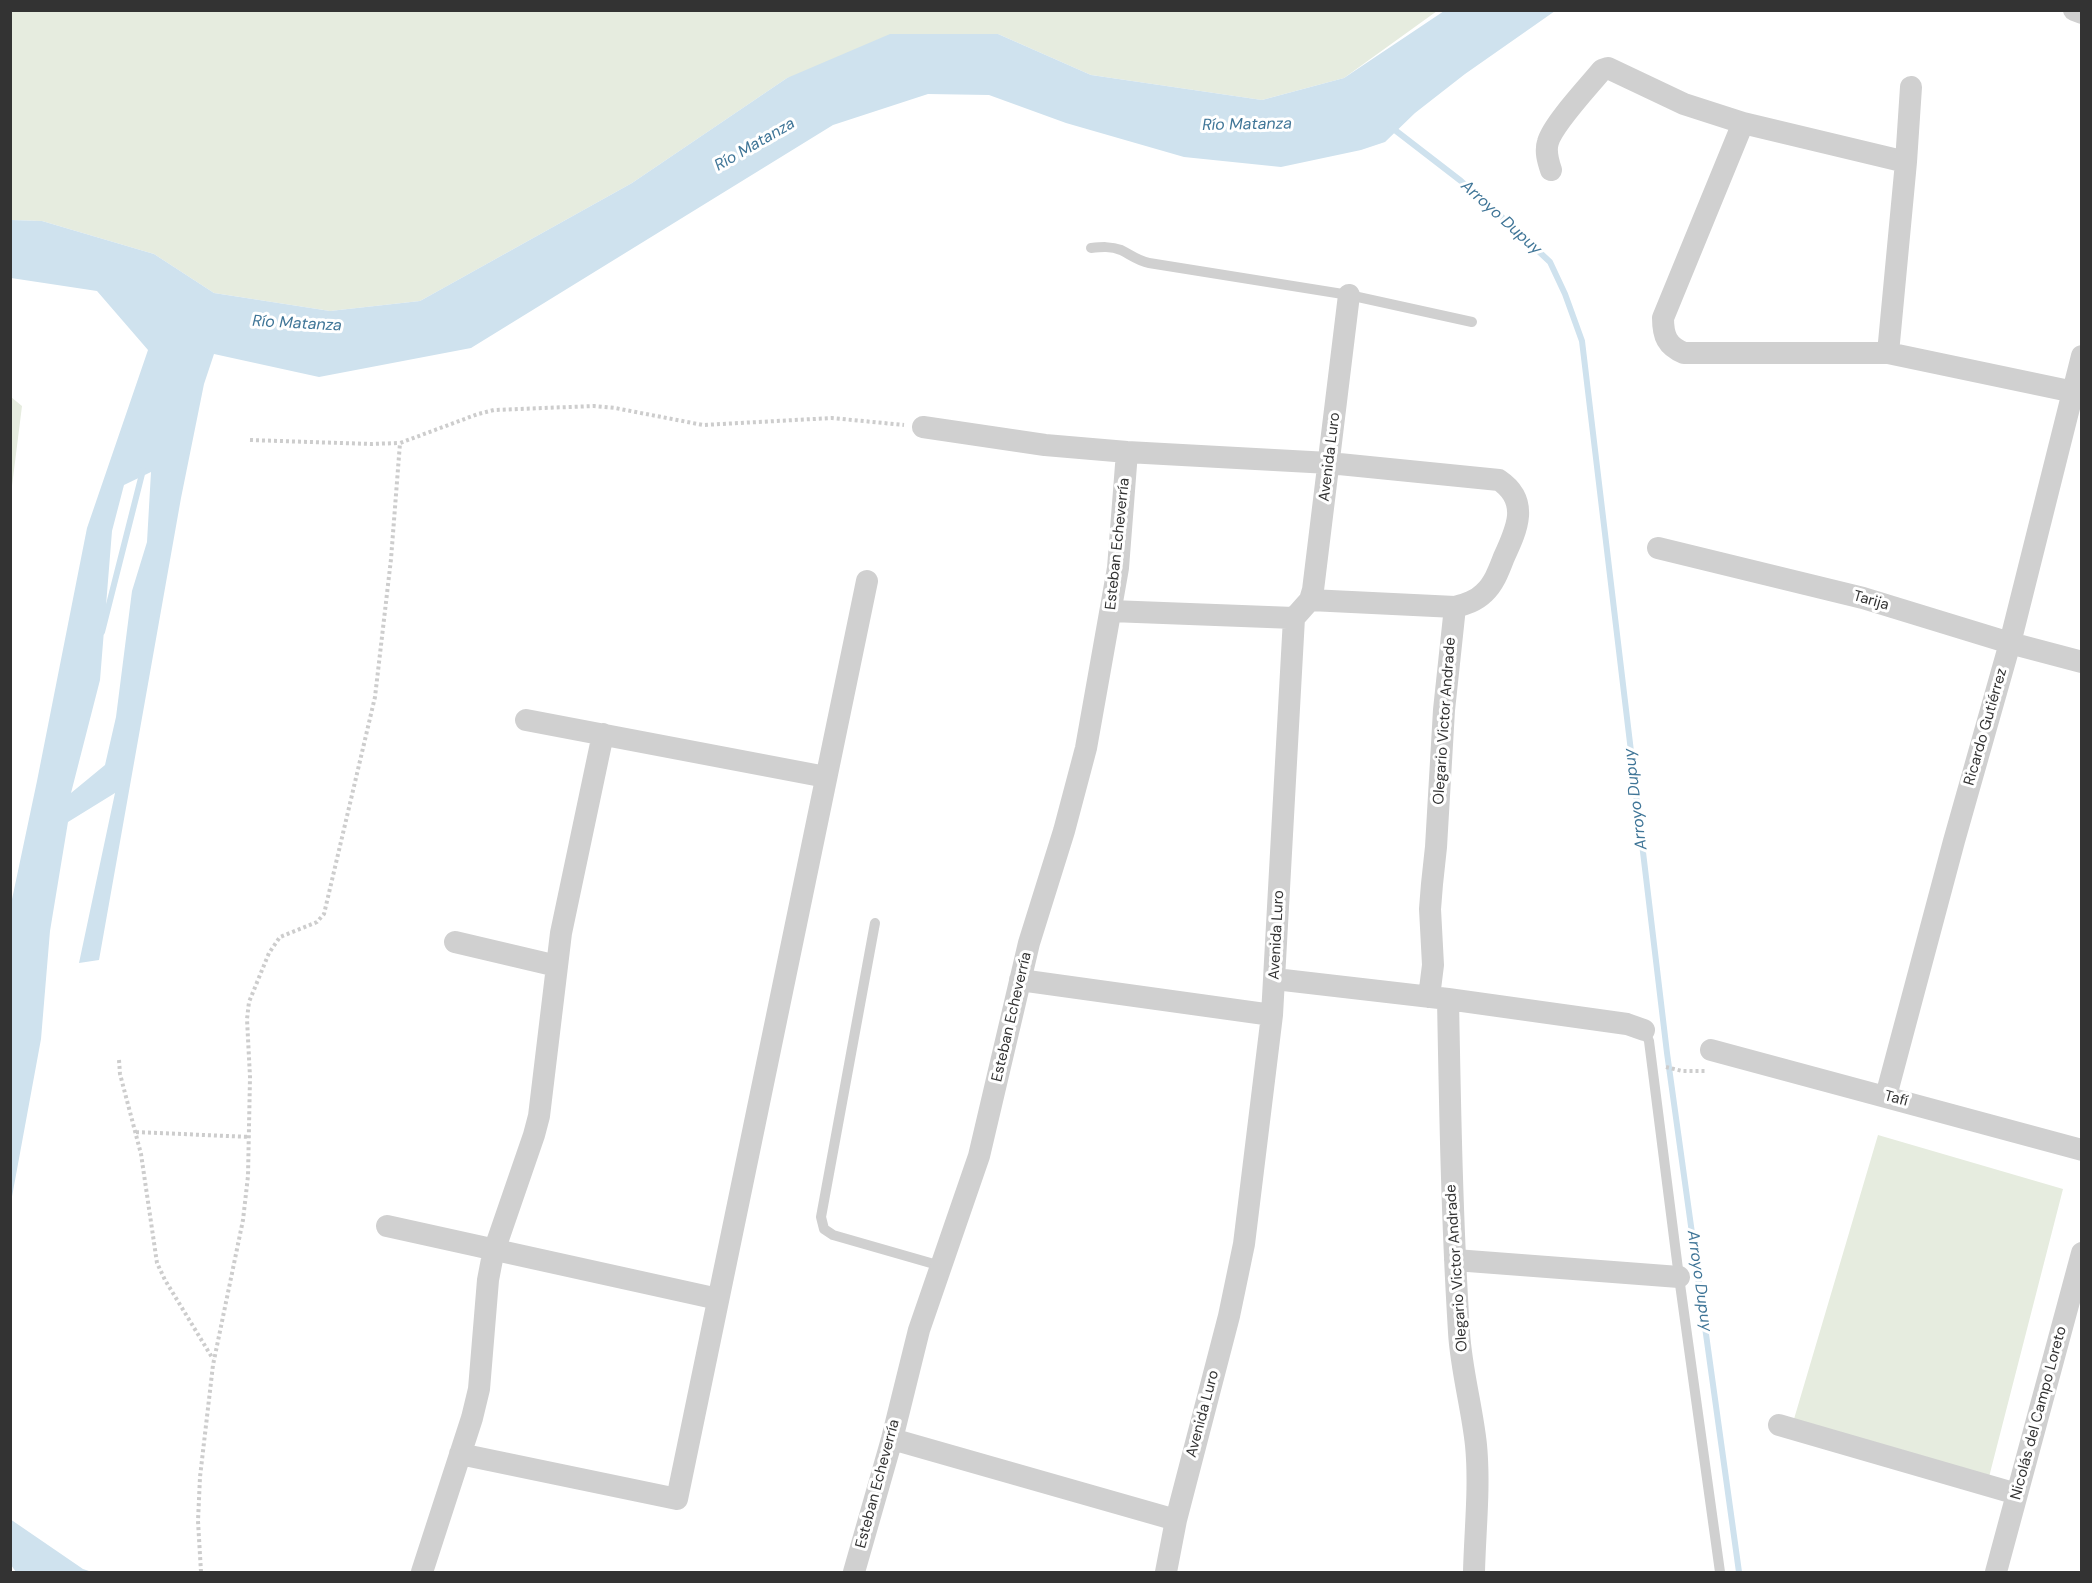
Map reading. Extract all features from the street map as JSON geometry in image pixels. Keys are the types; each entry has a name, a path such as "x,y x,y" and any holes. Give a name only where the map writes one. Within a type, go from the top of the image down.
{"street":[{"path":"2074,10 2082,13"},
{"path":"1551,170 1547,156 1547,143 1553,130 1602,70 1608,68 1684,104 1743,123 1906,162"},
{"path":"1888,353 1911,87"},
{"path":"1743,123 1663,318 1666,339 1674,349 1684,353 1888,353 2074,392"},
{"name":"Avenida Luro","path":"1310,600 1349,295"},
{"name":"Ricardo Gutiérrez","path":"1886,1096 2010,643 2082,356"},
{"path":"924,427 1045,445 1329,463 1499,480 1514,494 1519,512 1518,525 1495,579 1485,593 1471,603 1455,607 1310,600 1294,618 1111,611"},
{"name":"Esteban Echeverría","path":"854,1572 892,1439 909,1364 979,1156 1029,943 1076,790 1086,748 1118,567 1127,452"},
{"name":"Tarija","path":"1658,548 1863,598 2010,643 2082,662"},
{"path":"460,1454 676,1499 867,581"},
{"name":"Olegario Victor Andrade","path":"1455,607 1444,710 1430,909 1433,965 1439,998 1459,1338 1476,1444 1478,1475 1474,1572"},
{"name":"Avenida Luro","path":"1166,1572 1176,1520 1239,1272 1244,1244 1275,979 1294,618"},
{"path":"526,720 826,777"},
{"path":"422,1572 479,1389 488,1280 495,1249 539,1116 561,933 603,734"},
{"path":"455,942 557,966"},
{"path":"1275,979 1439,998 1627,1024 1644,1030"},
{"path":"1020,980 1272,1015"},
{"name":"Tafí","path":"1711,1050 2082,1150"},
{"path":"387,1226 718,1299"},
{"name":"Nicolás del Campo Loreto","path":"1996,1572 2082,1253"},
{"path":"1455,1260 1678,1277"},
{"path":"1779,1425 2017,1494"},
{"path":"892,1439 1176,1520"}],"lane":[{"path":"1090,248 1119,249 1138,261 1349,295 1472,322"},
{"path":"875,923 821,1217 824,1230 833,1235 941,1266"},
{"path":"1644,1030 1649,1041 1678,1277 1720,1572"}],"path":[{"path":"250,440 400,443 494,410 594,406 704,425 832,418 924,427"},
{"path":"201,1572 198,1521 200,1477 213,1359 243,1220 248,1176 250,1077 247,1019 249,1002 269,953 280,937 317,922 324,914 375,697 391,559 400,443"},
{"path":"119,1060 120,1074 136,1132 157,1263 213,1359"},
{"path":"1659,1065 1682,1071"},
{"path":"136,1132 250,1137"}],"shaded area":[{"path":"11,11 1437,11 1344,78 1262,100 1091,75 998,34 787,78 632,183 420,301 330,311 214,293 154,254 42,221 11,220"},
{"path":"11,397 22,406 11,494"},
{"path":"1878,1135 2063,1189 1989,1477 1794,1419"}],"water":[{"name":"Río Matanza","path":"1444,11 1555,11 1465,74 1415,113 1385,142 1361,150 1281,167 1184,157 1066,123 989,95 928,94 833,125 471,348 319,377 214,354 204,384 181,498 99,960 79,963 115,793 68,822 50,931 41,1039 11,1202 11,904 87,528 148,350 97,291 11,278 11,220 42,221 154,254 214,293 330,311 420,301 632,183 787,78 890,34 998,34 1091,75 1262,100 1344,78","holes":["151,472 147,542 132,591 116,717 105,765 71,793 100,680 112,531 124,485"]},
{"path":"10,1519 83,1569 92,1572 16,1572 11,1565"}],"waterway":[{"name":"Arroyo Dupuy","path":"1391,127 1461,181 1550,262 1565,294 1582,341 1667,1053 1739,1572"},
{"path":"102,632 143,470"}]}
